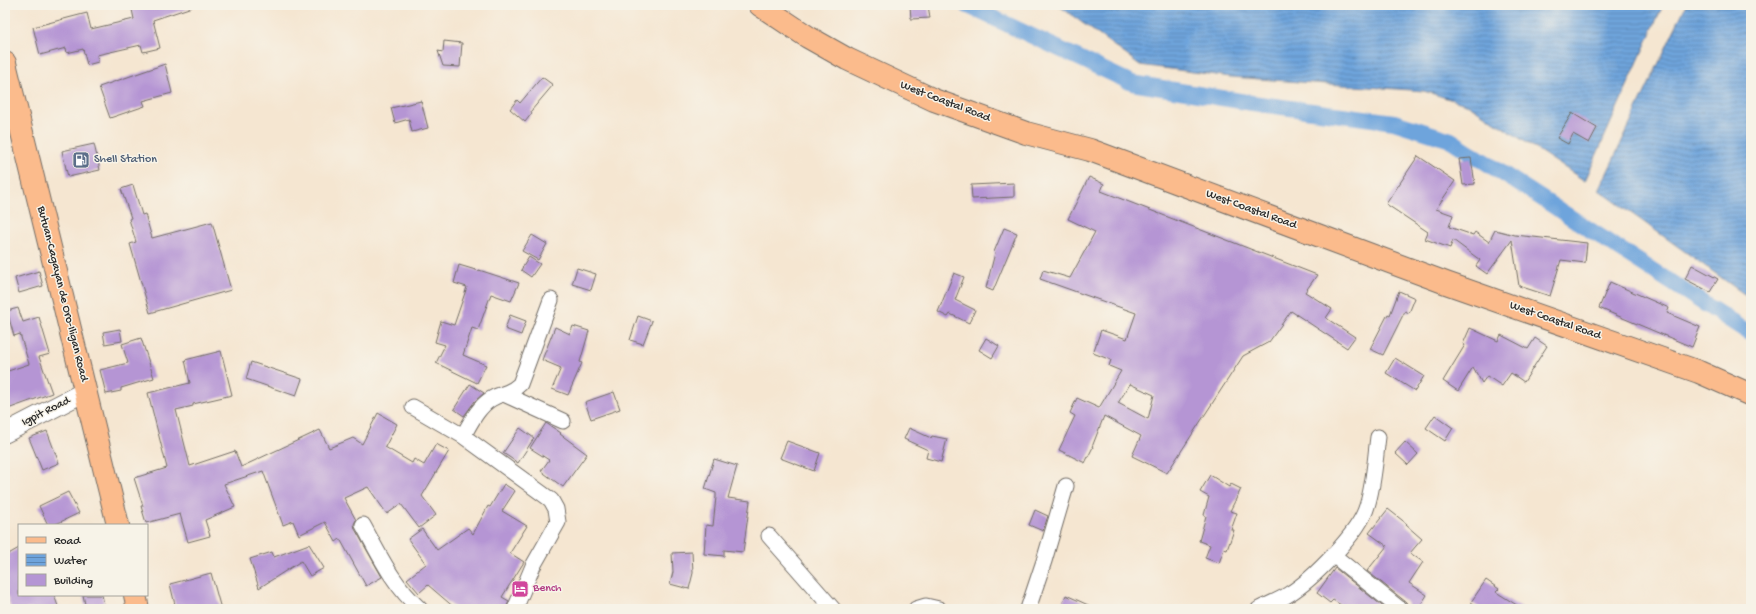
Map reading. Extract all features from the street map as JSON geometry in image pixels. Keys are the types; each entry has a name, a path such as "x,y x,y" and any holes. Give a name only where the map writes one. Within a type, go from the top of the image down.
{"main road":[{"name":"West Coastal Road","path":"760,5 808,37 847,59 890,81 934,100 1026,133 1090,150 1446,283 1699,372 1751,395"},
{"name":"Butuan-Cagayan de Oro-Iligan Road","path":"5,63 118,524"},
{"path":"135,596 138,609"}],"street":[{"path":"462,436 480,409 487,402 514,391 520,384 551,300"},
{"name":"Igpit Road","path":"5,433 86,391"},
{"path":"506,394 563,421"},
{"path":"413,407 462,436 551,500 556,509 558,522 533,566 515,609"},
{"path":"1259,609 1290,594 1316,573 1353,534 1361,523 1367,508 1371,491 1378,437"},
{"path":"1028,609 1044,562 1066,486"},
{"path":"363,525 392,579 409,599 420,609"},
{"path":"769,536 833,609"},
{"path":"1333,555 1400,609"},
{"path":"916,609 926,606 939,609"}],"water":[{"path":"1058,5 1663,5 1585,181 1469,105 1424,91 1231,77 1140,65"},
{"path":"1686,5 1735,5 1751,12 1751,299 1599,190"}],"building":[{"path":"131,5 192,5 192,7 153,20 160,48 143,52 141,45 97,55 98,62 87,65 83,49 67,53 66,48 40,55 33,27 87,13 91,29 134,19"},
{"path":"910,5 928,5 930,18 911,19"},
{"path":"444,41 462,43 460,67 443,66 438,51 443,52"},
{"path":"165,64 172,93 143,101 145,106 110,118 99,87"},
{"path":"542,77 553,85 531,111 532,113 525,122 510,109 517,100 520,103"},
{"path":"421,101 428,128 412,132 409,119 395,123 391,108"},
{"path":"1572,113 1597,128 1589,143 1573,134 1568,144 1557,138"},
{"name":"Shell Station","path":"94,144 100,170 68,177 62,151"},
{"path":"1418,156 1455,181 1436,209 1453,215 1449,227 1473,235 1475,232 1489,242 1495,230 1515,235 1587,243 1585,263 1561,260 1550,296 1519,286 1512,240 1487,274 1476,266 1480,260 1453,240 1450,248 1425,239 1428,232 1386,204"},
{"path":"1471,158 1475,184 1463,185 1459,159"},
{"path":"1089,177 1104,184 1101,191 1317,275 1305,292 1332,309 1326,318 1355,337 1347,348 1291,311 1269,342 1243,356 1167,473 1132,456 1141,436 1104,416 1093,447 1085,463 1059,450 1075,416 1070,413 1077,398 1099,408 1121,371 1109,366 1111,360 1093,353 1101,330 1127,339 1136,313 1040,279 1043,270 1070,278 1095,232 1068,219","holes":["1130,384 1154,395 1148,419 1118,403"]},
{"path":"1014,183 1014,197 972,199 971,185"},
{"path":"133,185 142,215 145,214 152,238 212,222 231,290 150,313 130,244 136,242 129,219 131,218 121,189"},
{"path":"1004,228 1017,233 993,291 986,288 994,252"},
{"path":"532,235 547,244 538,260 522,251"},
{"path":"529,257 540,264 531,277 521,270"},
{"path":"459,265 519,283 511,301 491,294 478,330 472,328 463,355 486,365 477,383 436,363 445,345 435,342 441,321 454,325 467,287 454,283"},
{"path":"1692,265 1718,279 1710,292 1685,279"},
{"path":"577,268 596,274 591,290 572,284"},
{"path":"39,271 43,286 19,293 15,278"},
{"path":"954,273 964,277 955,300 975,310 969,323 950,314 948,317 938,312"},
{"path":"1610,282 1669,308 1667,313 1700,327 1692,347 1599,308"},
{"path":"1399,291 1415,298 1409,313 1405,311 1383,355 1370,349 1388,314 1390,315"},
{"path":"18,308 23,322 39,317 50,354 39,357 52,393 5,410 5,372 29,364 20,334 14,336 7,311"},
{"path":"510,315 526,321 521,335 505,329"},
{"path":"638,316 652,321 643,344 630,340"},
{"path":"573,326 589,331 580,362 582,363 568,395 552,389 561,368 542,360 555,327 570,334"},
{"path":"1470,328 1498,341 1501,335 1528,349 1535,338 1547,346 1524,382 1511,373 1502,386 1487,376 1482,383 1473,367 1458,391 1443,381 1465,345 1463,344"},
{"path":"120,329 122,341 105,344 103,332"},
{"path":"141,338 154,378 121,388 121,391 106,394 100,370 128,363 122,344"},
{"path":"986,338 999,346 992,358 979,350"},
{"path":"221,351 232,395 193,404 193,406 176,410 190,466 235,451 241,467 320,430 329,448 353,438 362,444 378,413 397,424 385,447 412,463 414,459 424,465 436,444 449,451 422,496 436,515 419,528 401,504 387,514 368,487 344,498 356,520 354,524 355,529 382,577 366,586 340,539 336,542 325,522 299,535 293,521 283,525 263,471 224,484 235,507 205,520 210,536 188,542 180,514 146,523 141,506 143,506 134,478 167,468 148,393 190,383 185,360"},
{"path":"1395,358 1424,376 1415,391 1386,373"},
{"path":"251,362 302,379 296,396 246,379"},
{"path":"470,384 484,393 475,401 464,416 454,409"},
{"path":"614,392 620,409 591,419 585,402"},
{"path":"1435,415 1453,428 1445,441 1426,428"},
{"path":"546,423 587,454 563,487 541,471 549,460 530,448"},
{"path":"520,428 534,438 518,463 503,453"},
{"path":"909,428 931,438 932,436 947,439 941,462 926,458 928,450 904,439"},
{"path":"47,431 59,463 42,470 29,438"},
{"path":"787,441 820,453 814,471 780,458"},
{"path":"1405,442 1418,454 1408,465 1395,453"},
{"path":"714,459 737,466 728,498 750,501 743,552 724,550 724,556 704,554 706,525 713,526 716,493 705,489"},
{"path":"1210,475 1229,487 1231,484 1241,489 1230,511 1237,513 1231,530 1234,530 1227,550 1224,549 1219,563 1205,558 1210,545 1199,541 1206,516 1204,515 1209,497 1200,492"},
{"path":"504,484 515,491 502,511 527,526 510,553 524,562 502,597 509,601 506,609 456,609 428,585 419,593 407,579 426,564 408,539 422,529 437,550 468,528 473,534 488,506 490,507"},
{"path":"68,492 79,513 56,524 48,524 39,506"},
{"path":"1388,509 1407,524 1406,525 1422,539 1410,553 1423,562 1409,583 1427,595 1418,609 1409,609 1406,602 1367,571 1387,546 1369,533"},
{"path":"1035,510 1048,516 1043,531 1029,525"},
{"path":"309,544 324,568 310,576 301,561 259,588 250,559 272,552 274,557"},
{"path":"18,549 18,596 54,596 59,609 11,609 5,589 5,556"},
{"path":"692,552 693,573 689,589 670,584 673,572 672,553"},
{"path":"1335,568 1386,609 1347,609 1333,600 1330,603 1317,593"},
{"path":"211,573 221,609 176,609 170,584"},
{"path":"1486,580 1499,589 1496,592 1523,609 1481,609 1471,602"},
{"path":"1066,595 1097,609 1060,609"},
{"path":"83,596 102,596 105,609 86,609"}],"waterway":[{"path":"966,5 1132,83 1252,103 1394,122 1451,140 1751,334"}],"place":[{"name":"Shell Station","path":"81,160"},
{"name":"Bench","path":"520,589"}]}
